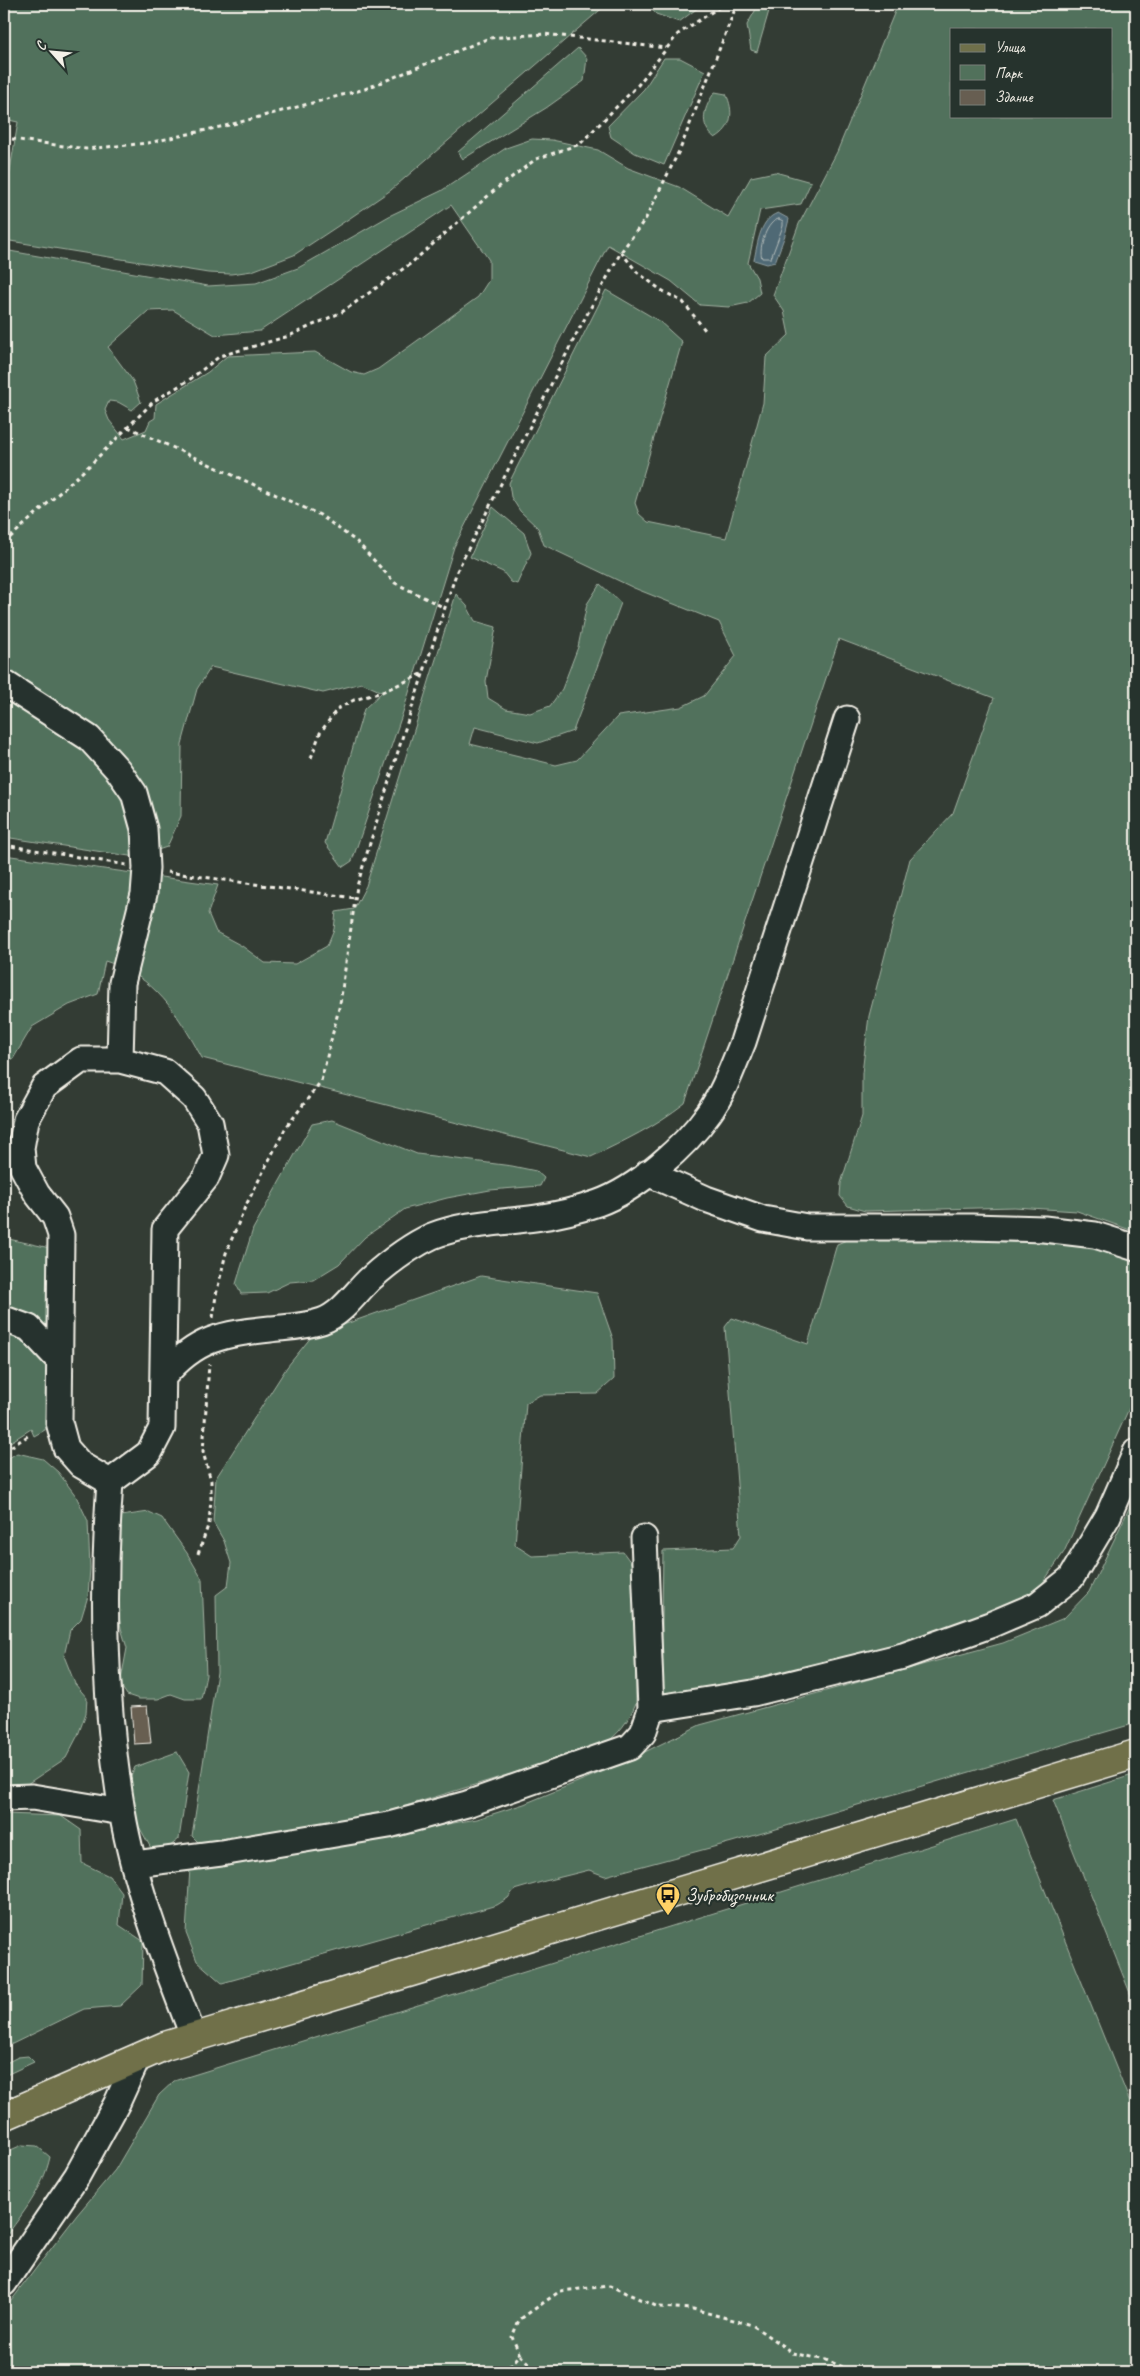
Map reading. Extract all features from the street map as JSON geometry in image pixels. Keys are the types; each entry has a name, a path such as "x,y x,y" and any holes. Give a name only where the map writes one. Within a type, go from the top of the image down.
{"main road":[{"path":"4,2116 138,2057 194,2038 1136,1754"}],"street":[{"path":"4,683 89,738 118,770 134,793 144,829 146,868 144,894 122,983 120,1060"},
{"path":"164,1376 177,1361 194,1347 211,1339 271,1329 300,1328 325,1320 345,1306 370,1279 396,1258 432,1236 476,1224 568,1212 600,1202 648,1173 684,1142 709,1113 722,1090 743,1042 846,719"},
{"path":"81,1060 120,1060 165,1072 194,1098 210,1123 216,1155 206,1178 165,1229 162,1428 149,1453 110,1482 81,1464 66,1448 58,1422 61,1236 56,1218 37,1194 23,1168 20,1148 26,1120 44,1087 81,1060"},
{"path":"648,1173 706,1199 763,1219 807,1227 972,1227 1044,1230 1095,1235 1136,1248"},
{"path":"4,1319 29,1328 58,1359"},
{"path":"651,1709 753,1693 903,1656 990,1625 1037,1605 1071,1578 1108,1516 1136,1452"},
{"path":"110,1482 105,1584 114,1744 122,1812 163,1957 194,2038"},
{"path":"136,1864 221,1853 389,1825 467,1804 630,1747 643,1733 651,1709 644,1538"},
{"path":"4,1798 32,1797 122,1812"},
{"path":"4,2283 77,2176 113,2110 138,2057"}],"path":[{"path":"4,543 90,465 154,401 189,380 220,356 289,336 342,312 374,292 410,264 496,189 536,159 580,144 638,85 678,34 724,4"},
{"path":"198,1554 209,1523 212,1499 211,1481 203,1452 216,1295 226,1253 245,1207 285,1129 321,1081 340,1004 356,886 457,571 496,491 622,252 646,218 681,147 738,4"},
{"path":"4,138 86,149 148,142 220,127 365,89 489,38 544,34 666,48"},
{"path":"622,252 637,272 661,290 683,302 705,330"},
{"path":"128,427 320,515 357,542 395,582 445,608"},
{"path":"311,758 320,733 337,709 354,700 382,692 414,676 423,674"},
{"path":"4,845 146,868 355,898"},
{"path":"4,1451 31,1434"},
{"path":"538,2372 520,2354 512,2337 519,2320 560,2291 610,2286 658,2307 693,2309 752,2325 793,2353 826,2360 855,2372"},
{"path":"504,2372 520,2354"}],"green space":[{"path":"4,4 607,4 391,190 294,255 252,271 231,274 208,273 4,240 4,206 18,122 4,119"},
{"path":"647,4 703,4 679,22 656,14"},
{"path":"759,4 771,4 757,52 751,50 747,25"},
{"path":"898,4 1136,4 1136,1232 1077,1211 1014,1207 865,1211 848,1206 840,1196 841,1183 862,1116 862,1073 869,1016 910,859 953,813 994,698 839,639 685,1103 651,1126 616,1145 591,1157 202,1058 174,1012 151,987 138,976 105,961 98,994 69,1005 32,1027 13,1059 4,1057 4,855 218,885 208,913 216,932 242,946 265,963 295,964 327,946 334,929 336,912 354,909 366,886 456,594 467,606 475,621 496,627 486,681 488,698 506,709 530,713 550,706 562,689 578,647 587,604 600,584 621,603 573,731 538,743 475,727 470,744 556,765 577,760 618,716 681,707 704,696 736,656 719,622 634,588 544,545 538,528 520,511 511,497 509,483 606,290 659,321 682,342 635,503 639,514 648,522 726,538 763,403 766,357 789,335 784,311 773,295 799,224 837,152"},
{"path":"578,48 587,58 584,81 546,108 463,159 458,152"},
{"path":"664,58 680,58 705,71 664,165 635,153 611,137 608,126 644,89"},
{"path":"715,92 726,94 731,113 725,129 715,138 706,127 704,116"},
{"path":"532,139 552,140 598,150 628,168 679,187 728,217 751,177 775,172 811,182 801,204 760,210 748,263 757,278 760,293 748,303 729,307 700,305 671,281 608,245 454,547 403,712 352,861 343,867 325,843 364,709 382,692 362,683 323,693 211,667 197,689 182,744 181,816 167,847 136,857 4,837 4,250 208,286 256,283 298,268 391,215 441,191 506,148","holes":["451,205 489,260 489,280 478,297 378,369 364,375 351,372 315,352 227,356 208,372 156,404 155,418 150,421 146,430 124,439 109,420 105,410 109,401 118,402 132,410 141,402 133,381 108,347 148,311 173,310 215,335 260,331"]},
{"path":"493,507 524,533 531,553 517,584 511,582 503,572 470,557"},
{"path":"332,1120 417,1154 512,1166 536,1171 544,1178 540,1186 490,1190 447,1198 405,1209 365,1237 339,1264 313,1280 290,1282 267,1293 241,1294 236,1284 253,1229 312,1124"},
{"path":"854,1237 1081,1244 1136,1263 1136,1393 1064,1552 1042,1584 1017,1602 918,1640 755,1683 667,1697 661,1689 663,1551 733,1548 741,1536 725,1327 732,1318 808,1344 837,1244"},
{"path":"4,1238 50,1248 45,1430 34,1436 31,1429 4,1446"},
{"path":"481,1276 597,1293 613,1339 614,1379 597,1394 540,1395 526,1403 515,1545 532,1556 623,1552 634,1567 636,1703 633,1710 618,1732 602,1746 376,1815 202,1846 192,1836 217,1672 216,1595 228,1586 231,1563 224,1541 213,1522 216,1478 287,1367 312,1336"},
{"path":"17,1453 43,1459 58,1472 76,1496 88,1521 90,1568 88,1596 81,1619 70,1630 64,1656 75,1684 87,1698 86,1713 78,1735 66,1758 27,1784 4,1790 4,1461"},
{"path":"1136,1494 1136,1723 732,1842 605,1876 589,1870 545,1881 514,1890 508,1898 497,1905 222,1983 197,1961 186,1933 190,1868 477,1819 524,1804 614,1767 700,1725 1003,1643 1064,1618 1089,1592"},
{"path":"149,1512 162,1518 187,1553 202,1579 206,1675 201,1699 185,1699 171,1694 158,1699 139,1699 127,1695 123,1689 121,1680 127,1648 121,1628 115,1593 115,1546 121,1516"},
{"path":"177,1752 189,1772 179,1839 164,1851 152,1850 132,1814 127,1784 135,1767"},
{"path":"1136,1774 1136,2008 1053,1800"},
{"path":"4,1814 61,1816 81,1830 82,1863 109,1876 122,1893 119,1925 143,1941 142,1985 120,2006 84,2009 4,2048"},
{"path":"1016,1819 1136,2117 1136,2372 4,2372 4,2310 77,2215 115,2170 159,2095 174,2081"},
{"path":"28,2056 34,2062 4,2076 4,2064 18,2057"},
{"path":"22,2145 37,2146 50,2157 43,2180 25,2210 4,2239 4,2153"}],"water":[{"path":"778,213 789,219 775,262 767,264 754,260 761,232 767,220"}],"building":[{"path":"147,1706 151,1743 134,1744 131,1707"}],"place":[{"name":"Зубробизонник","path":"668,1916"}]}
